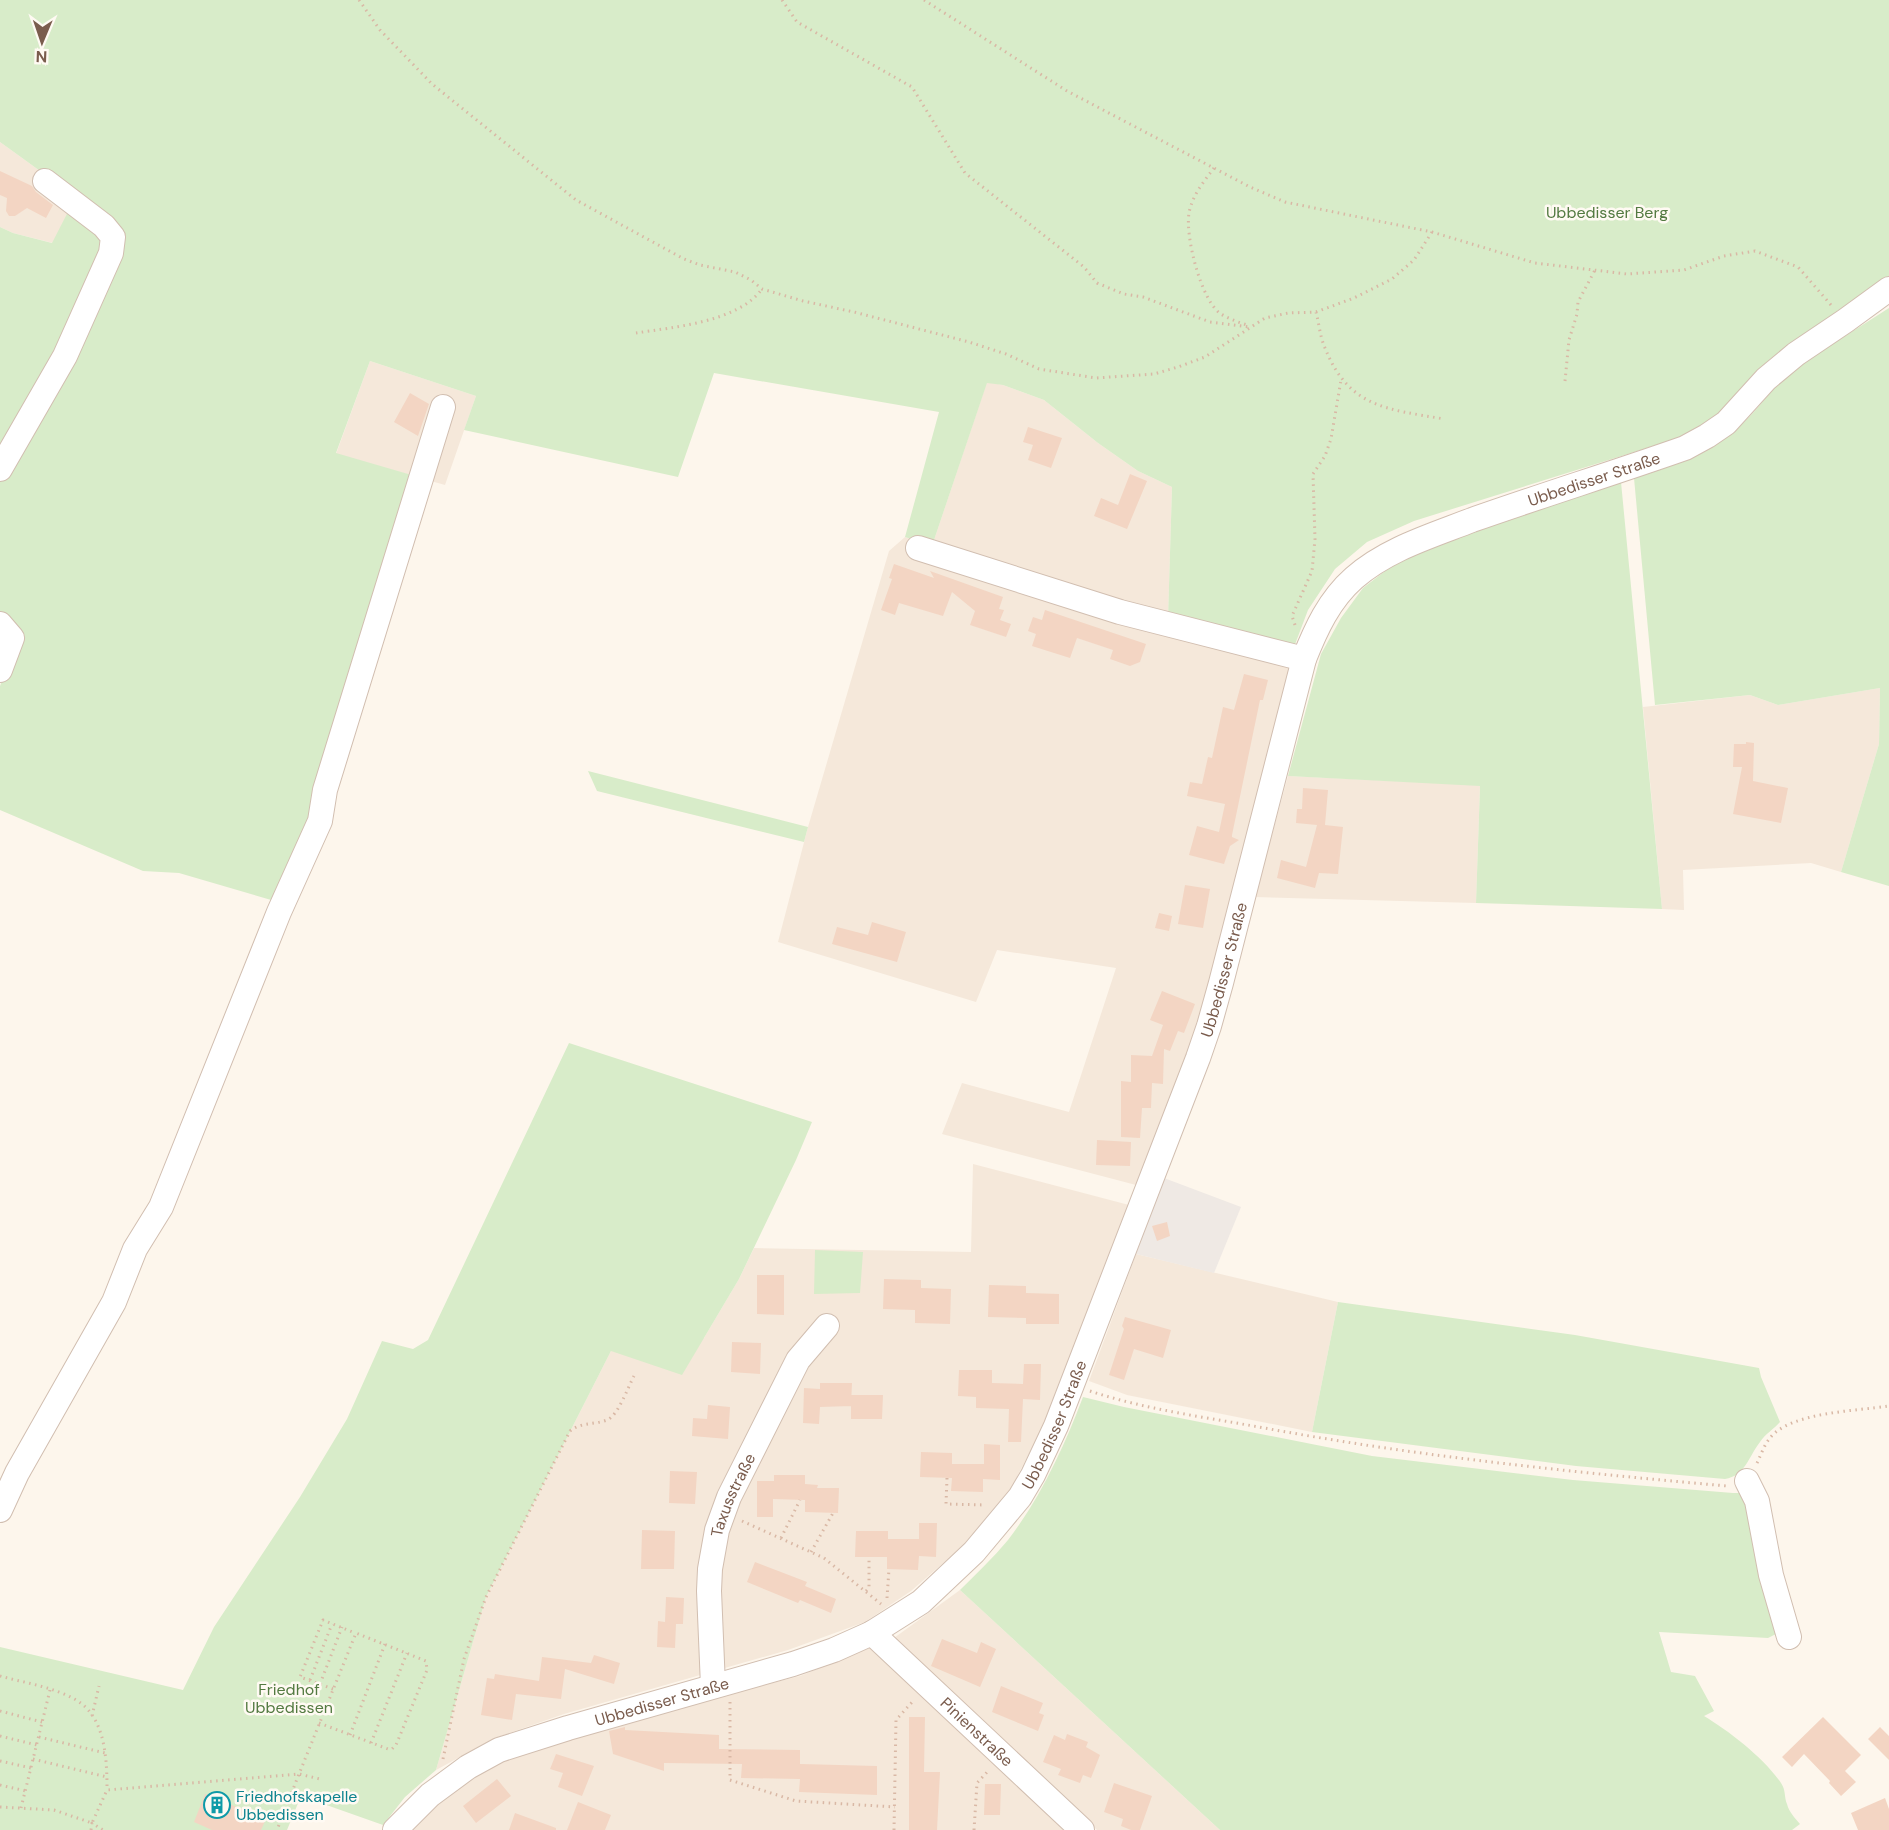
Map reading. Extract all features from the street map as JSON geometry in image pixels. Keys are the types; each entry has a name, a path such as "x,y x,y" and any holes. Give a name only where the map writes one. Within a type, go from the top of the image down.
{"street":[{"path":"0,469 65,356 111,253 114,237 104,226 45,181"},
{"name":"Ubbedisser Straße","path":"398,1826 445,1784 468,1767 499,1750 567,1728 803,1661 872,1633 921,1602 974,1552 1010,1510 1033,1475 1073,1385 1209,1026 1304,660 1313,635 1327,610 1354,578 1384,556 1510,507 1685,448 1707,436 1726,423 1777,368 1889,289"},
{"path":"0,1510 17,1473 114,1302 135,1249 161,1207 279,912 320,821 325,790 443,407"},
{"path":"918,548 1120,612 1304,660"},
{"path":"0,624 12,638 0,669"},
{"name":"Taxusstraße","path":"722,1684 710,1569 713,1543 722,1513 798,1360 827,1326"},
{"path":"1747,1481 1757,1501 1771,1575 1789,1637"},
{"name":"Pinienstraße","path":"872,1633 1082,1830"},
{"path":"398,1826 424,1830"}],"path":[{"path":"359,0 380,30 432,84 576,200 684,259 700,265 735,272 762,289 969,342 1006,354 1039,369 1096,378 1154,374 1178,367 1205,357 1266,318 1288,313 1316,312 1354,298 1392,279 1414,260 1432,232"},
{"path":"782,0 797,22 912,87 965,173 1084,267 1097,283 1210,322 1251,327"},
{"path":"924,0 1067,91 1250,187 1285,202 1432,232 1535,263 1595,270 1637,274 1684,270 1724,256 1755,251 1798,267 1845,321"},
{"path":"1214,168 1199,188 1189,214 1194,260 1199,279 1209,300 1219,313 1251,327"},
{"path":"1564,381 1569,340 1578,302 1595,270"},
{"path":"636,333 709,321 754,300 762,289"},
{"path":"1316,312 1324,347 1341,380 1359,397 1393,410 1444,419"},
{"path":"1292,616 1312,571 1315,538 1313,474 1325,456 1331,439 1341,380"},
{"path":"445,1784 442,1767 449,1722 464,1659 486,1597 570,1431 577,1426 609,1420 617,1411 634,1376"},
{"path":"1073,1385 1102,1395 1168,1410 1369,1447 1571,1472 1734,1486 1741,1486 1747,1481 1769,1439 1788,1424 1806,1418 1889,1406"},
{"path":"946,1478 946,1504 1000,1505 1010,1510"},
{"path":"781,1538 800,1500"},
{"path":"722,1513 824,1558 881,1604 888,1597 890,1569"},
{"path":"811,1552 833,1513"},
{"path":"866,1591 869,1560"},
{"path":"319,1723 392,1749 396,1745 427,1670 426,1661 323,1620 300,1677 333,1689"},
{"path":"310,1680 332,1624"},
{"path":"320,1684 342,1628"},
{"path":"277,1830 356,1633"},
{"path":"350,1735 385,1644"},
{"path":"371,1743 407,1653"},
{"path":"0,1676 50,1690 78,1701 98,1727 105,1753 107,1790 91,1830"},
{"path":"722,1684 730,1780 796,1801 895,1807"},
{"path":"92,1717 99,1686"},
{"path":"894,1830 896,1720 927,1686"},
{"path":"21,1808 50,1690"},
{"path":"0,1711 42,1722"},
{"path":"0,1736 37,1745"},
{"path":"39,1737 105,1753"},
{"path":"974,1830 977,1784 1002,1755"},
{"path":"33,1759 107,1777"},
{"path":"0,1761 31,1768"},
{"path":"107,1790 299,1774 320,1779"},
{"path":"0,1785 26,1791"},
{"path":"0,1807 54,1810 92,1823 104,1830"}],"shaded area":[{"path":"0,142 76,197 53,243 13,233 0,227"},
{"path":"370,361 476,396 445,485 336,454"},
{"path":"987,382 1003,385 1044,400 1138,471 1172,487 1168,619 1294,647 1202,1020 1136,1185 942,1134 962,1083 1069,1112 1116,968 997,950 976,1002 778,942 808,827 889,551 905,537 932,546"},
{"path":"1880,688 1879,744 1841,872 1811,863 1683,870 1684,910 1662,909 1643,707 1750,695 1778,705"},
{"path":"1288,776 1480,785 1476,903 1255,897"},
{"path":"973,1164 1129,1205 1045,1423 1009,1492 964,1545 911,1591 865,1622 788,1650 564,1714 495,1738 436,1770 486,1597 611,1351 704,1338 739,1279 754,1248 971,1252"},
{"path":"1164,1178 1241,1207 1214,1273 1136,1254"},
{"path":"1136,1254 1338,1302 1312,1432 1127,1395 1089,1381"},
{"path":"960,1590 1220,1830 1097,1830 894,1638"},
{"path":"872,1647 1066,1830 411,1830 454,1788 500,1759 709,1699 800,1676"}],"green space":[{"name":"Ubbedisser Berg","path":"0,0 1889,0 1889,277 1770,359 1720,415 1696,431 1414,521 1367,542 1335,569 1308,610 1294,647 1168,619 1172,487 1138,471 1044,400 1003,385 987,383 932,546 905,537 939,412 714,373 678,477 464,430 476,396 370,361 336,453 415,476 301,842 278,902 179,873 143,871 0,810 0,686 19,634 0,612 0,475 119,249 76,197 0,142"},
{"path":"71,206 102,239 101,253 63,351 0,454 0,227 13,233 52,243"},
{"path":"1889,308 1889,886 1841,872 1879,744 1880,688 1778,705 1750,695 1655,705 1634,478 1693,456 1720,441 1745,421 1792,370"},
{"path":"1621,482 1662,909 1476,903 1480,786 1288,776 1321,654 1341,618 1363,588 1393,565 1429,547"},
{"path":"588,771 808,827 804,842 597,791"},
{"name":"Friedhof Ubbedissen","path":"569,1043 812,1122 739,1279 682,1375 611,1351 486,1597 436,1770 405,1797 383,1825 301,1796 287,1830 0,1830 0,1647 183,1690 214,1627 300,1497 347,1419 382,1341 413,1349 428,1340"},
{"path":"815,1250 863,1252 860,1293 814,1294"},
{"path":"1338,1302 1575,1335 1759,1368 1780,1422 1762,1439 1742,1470 1725,1479 1576,1466 1312,1432"},
{"path":"1083,1397 1372,1456 1573,1480 1744,1493 1780,1632 1768,1638 1659,1632 1671,1672 1695,1676 1714,1711 1704,1716 1746,1746 1774,1774 1783,1786 1789,1810 1800,1824 1792,1830 1220,1830 960,1590 1008,1540 1031,1507 1060,1453"}],"building":[{"path":"0,171 32,186 53,205 46,218 27,208 15,216 9,216 6,211 7,198 0,195"},
{"path":"410,393 429,404 418,436 394,422"},
{"path":"1028,427 1062,438 1051,468 1028,460 1033,445 1023,442"},
{"path":"1130,474 1147,481 1127,529 1094,516 1101,498 1118,505"},
{"path":"894,564 934,578 930,571 1003,597 999,609 1004,610 1000,620 1011,624 1006,637 970,625 975,611 952,592 943,616 899,603 895,615 881,610 892,579 889,578"},
{"path":"1045,610 1146,644 1140,662 1130,666 1110,659 1113,650 1077,638 1070,658 1032,646 1036,634 1028,631 1033,617 1042,620"},
{"path":"1244,674 1268,680 1263,700 1260,700 1232,835 1239,840 1230,846 1224,864 1189,855 1197,826 1219,832 1225,804 1187,796 1190,782 1202,784 1208,757 1212,758 1223,707 1234,710"},
{"path":"1746,742 1754,743 1753,781 1788,788 1781,823 1733,814 1742,767 1733,767 1734,744 1746,744"},
{"path":"1303,788 1328,790 1325,825 1343,827 1338,874 1319,873 1315,888 1277,878 1281,860 1306,867 1317,825 1296,823 1297,809 1302,809"},
{"path":"1185,885 1210,889 1203,928 1178,924"},
{"path":"1159,913 1172,916 1169,931 1155,928"},
{"path":"872,922 906,932 897,962 832,944 837,927 868,935"},
{"path":"1162,991 1195,1004 1184,1033 1178,1031 1170,1051 1164,1049 1163,1084 1152,1083 1151,1108 1142,1108 1140,1138 1121,1137 1121,1081 1131,1082 1131,1055 1152,1056 1163,1025 1150,1020"},
{"path":"1097,1140 1131,1142 1130,1166 1096,1165"},
{"path":"1167,1222 1170,1236 1157,1241 1152,1226"},
{"path":"757,1275 784,1275 784,1315 757,1314"},
{"path":"884,1279 921,1280 921,1288 951,1289 950,1324 915,1323 915,1310 883,1309"},
{"path":"989,1285 1026,1286 1026,1293 1059,1294 1059,1324 1026,1324 1026,1318 988,1317"},
{"path":"1125,1317 1171,1330 1163,1358 1134,1349 1124,1380 1109,1375 1124,1329 1122,1326"},
{"path":"732,1342 761,1343 760,1374 731,1372"},
{"path":"1024,1364 1041,1364 1040,1400 1023,1399 1021,1442 1008,1442 1009,1409 976,1408 976,1397 958,1396 959,1370 992,1370 992,1383 1023,1384"},
{"path":"820,1383 852,1383 851,1406 820,1407 819,1424 803,1423 804,1388 820,1389"},
{"path":"851,1395 883,1395 882,1419 851,1419"},
{"path":"708,1405 730,1407 728,1439 692,1436 693,1418 707,1419"},
{"path":"984,1444 1000,1445 1000,1480 983,1479 983,1492 951,1491 952,1478 920,1477 921,1452 952,1453 952,1464 984,1464"},
{"path":"670,1471 697,1472 695,1504 669,1503"},
{"path":"774,1475 805,1475 805,1484 818,1485 817,1488 839,1488 838,1513 805,1512 805,1500 773,1499 773,1517 757,1517 757,1481 774,1481"},
{"path":"919,1523 937,1523 936,1557 919,1556 918,1570 887,1569 887,1557 855,1557 856,1531 888,1531 888,1539 919,1539"},
{"path":"642,1530 675,1531 674,1569 641,1569"},
{"path":"755,1562 807,1582 805,1586 836,1599 831,1613 800,1600 798,1603 747,1582"},
{"path":"666,1597 684,1598 683,1624 676,1624 675,1648 657,1647 658,1621 665,1622"},
{"path":"942,1639 977,1653 981,1642 996,1649 980,1687 931,1666"},
{"path":"594,1655 620,1663 614,1684 565,1669 561,1699 516,1694 512,1720 481,1715 487,1678 494,1679 495,1674 539,1681 542,1657 591,1663"},
{"path":"1001,1686 1043,1703 1039,1713 1044,1715 1038,1731 992,1712"},
{"path":"909,1717 925,1717 924,1772 940,1772 937,1830 909,1830"},
{"path":"1823,1717 1861,1755 1845,1771 1856,1782 1841,1796 1804,1754 1792,1767 1782,1757"},
{"path":"625,1727 625,1730 719,1735 719,1749 800,1750 800,1764 877,1766 877,1795 799,1792 800,1779 741,1778 742,1764 664,1763 664,1771 613,1754 609,1731"},
{"path":"1880,1727 1889,1736 1889,1760 1868,1739"},
{"path":"1067,1734 1088,1742 1086,1747 1100,1755 1091,1778 1083,1775 1080,1783 1058,1775 1061,1769 1043,1762 1054,1735 1065,1740"},
{"path":"556,1754 594,1766 582,1796 558,1787 563,1773 550,1769"},
{"path":"497,1779 511,1796 476,1823 463,1806"},
{"path":"1114,1783 1152,1796 1140,1830 1131,1830 1121,1826 1123,1819 1104,1812"},
{"path":"985,1784 1001,1784 1000,1815 984,1815"},
{"name":"Friedhofskapelle Ubbedissen","path":"205,1794 266,1819 261,1830 212,1830 194,1822"},
{"path":"1885,1798 1889,1809 1889,1830 1858,1830 1851,1813"},
{"path":"578,1802 611,1815 605,1830 567,1830"},
{"path":"515,1813 556,1828 556,1830 509,1830"}],"place":[{"name":"Friedhofskapelle Ubbedissen","path":"217,1805"}]}
